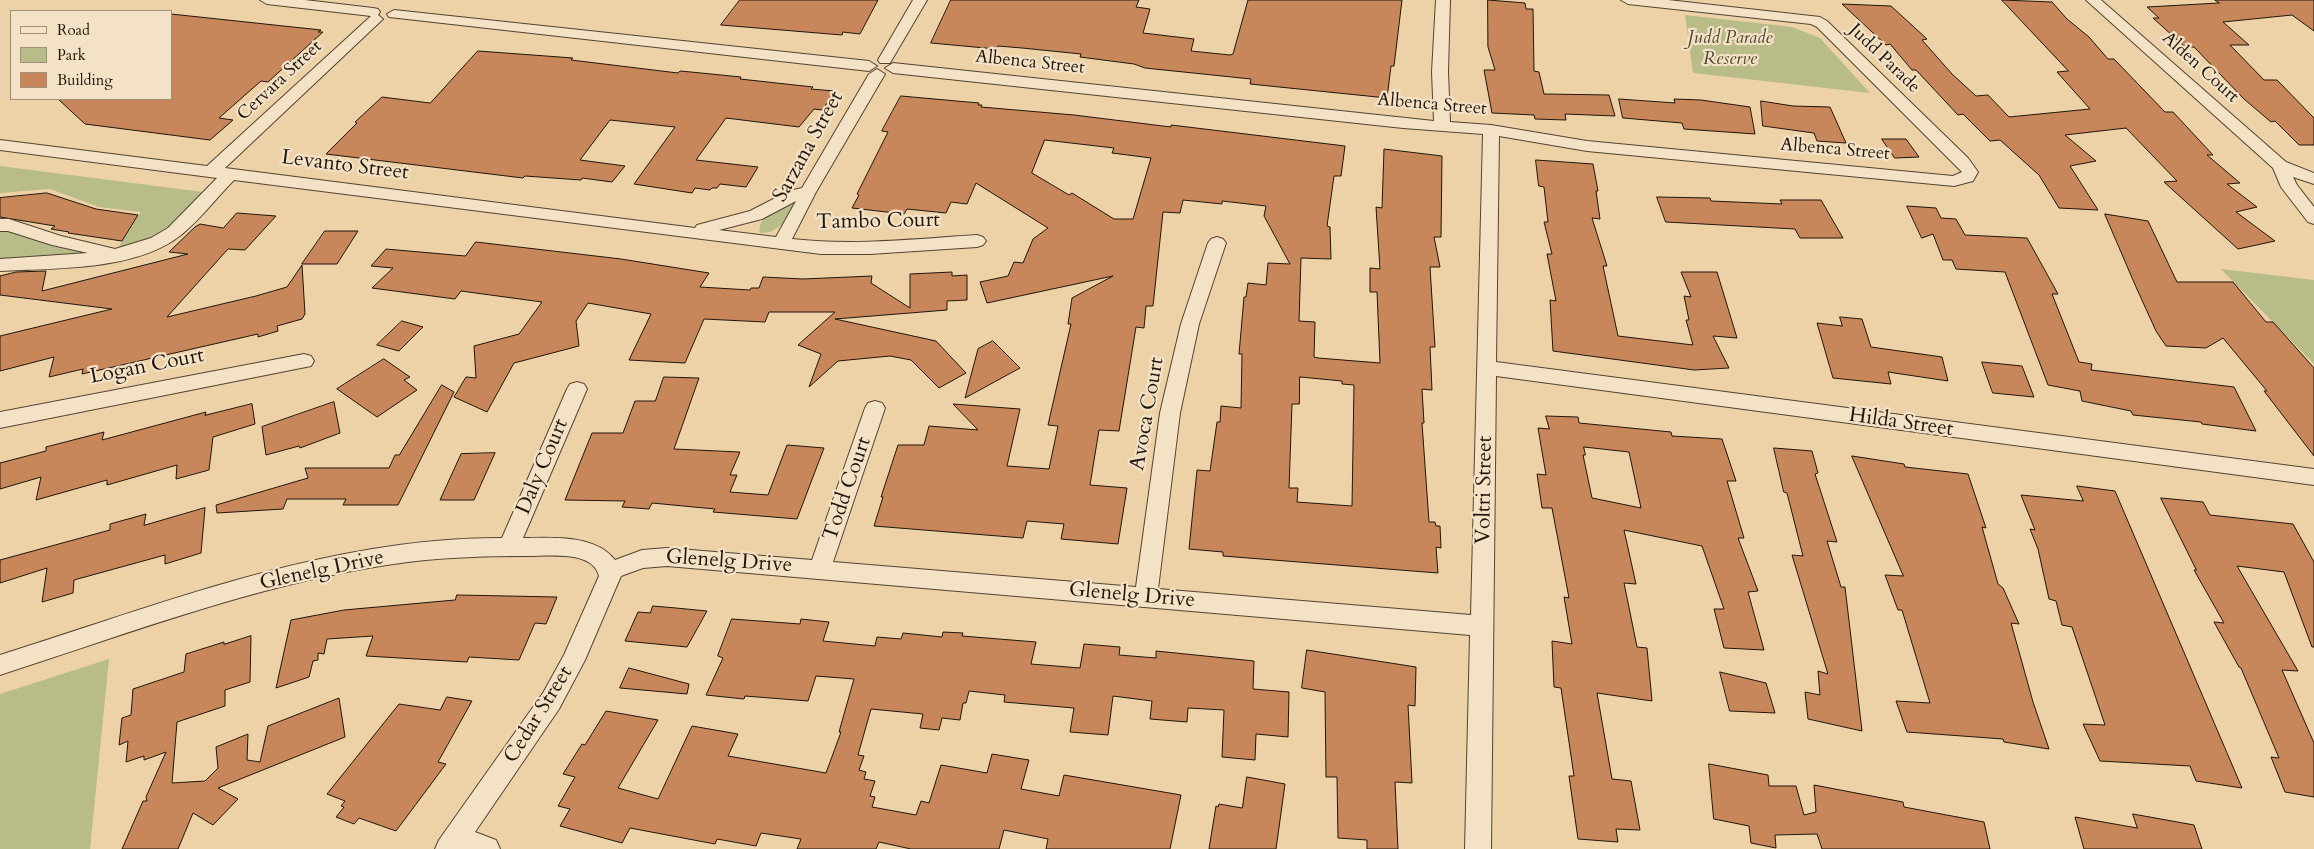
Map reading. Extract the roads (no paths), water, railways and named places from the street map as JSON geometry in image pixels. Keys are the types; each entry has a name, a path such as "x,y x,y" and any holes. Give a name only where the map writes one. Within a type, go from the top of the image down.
{"street":[{"path":"267,0 386,18 394,7 873,70 876,61 889,64 920,0"},
{"path":"1442,126 1440,72 1443,0"},
{"name":"Judd Parade","path":"1628,0 1815,20 1822,24 1962,162 1970,172 1967,177"},
{"name":"Alden Court","path":"2093,0 2280,166 2314,179"},
{"name":"Cervara Street","path":"211,172 374,15"},
{"name":"Albenca Street","path":"889,64 1403,123 1491,130 1586,146 1954,181 1967,177"},
{"name":"Sarzana Street","path":"781,243 804,203 808,192 873,70"},
{"name":"Voltri Street","path":"1478,849 1491,130"},
{"name":"Levanto Street","path":"0,145 781,243"},
{"name":"Alden Court","path":"2280,166 2289,187 2314,218"},
{"path":"0,265 82,260 133,252 168,236 230,174"},
{"name":"Levanto Street","path":"684,232 718,226 756,215 795,195 808,192"},
{"path":"752,240 749,230 756,215"},
{"path":"0,226 9,225 58,241 100,250 106,255"},
{"name":"Tambo Court","path":"781,243 844,248 977,241"},
{"name":"Avoca Court","path":"1146,598 1170,413 1190,324 1217,243"},
{"name":"Logan Court","path":"0,420 304,361"},
{"name":"Hilda Street","path":"1488,368 2314,477"},
{"name":"Daly Court","path":"509,546 577,389"},
{"name":"Todd Court","path":"820,570 875,408"},
{"name":"Glenelg Drive","path":"0,666 252,586 320,568 443,550 509,546 584,550 602,560 610,571 642,559 657,557 1482,626"},
{"name":"Cedar Street","path":"452,844 551,701 573,660 607,587 610,571"},
{"path":"452,844 487,849"}],"park label":[{"name":"Judd Parade Reserve","path":"1730,49"}]}
